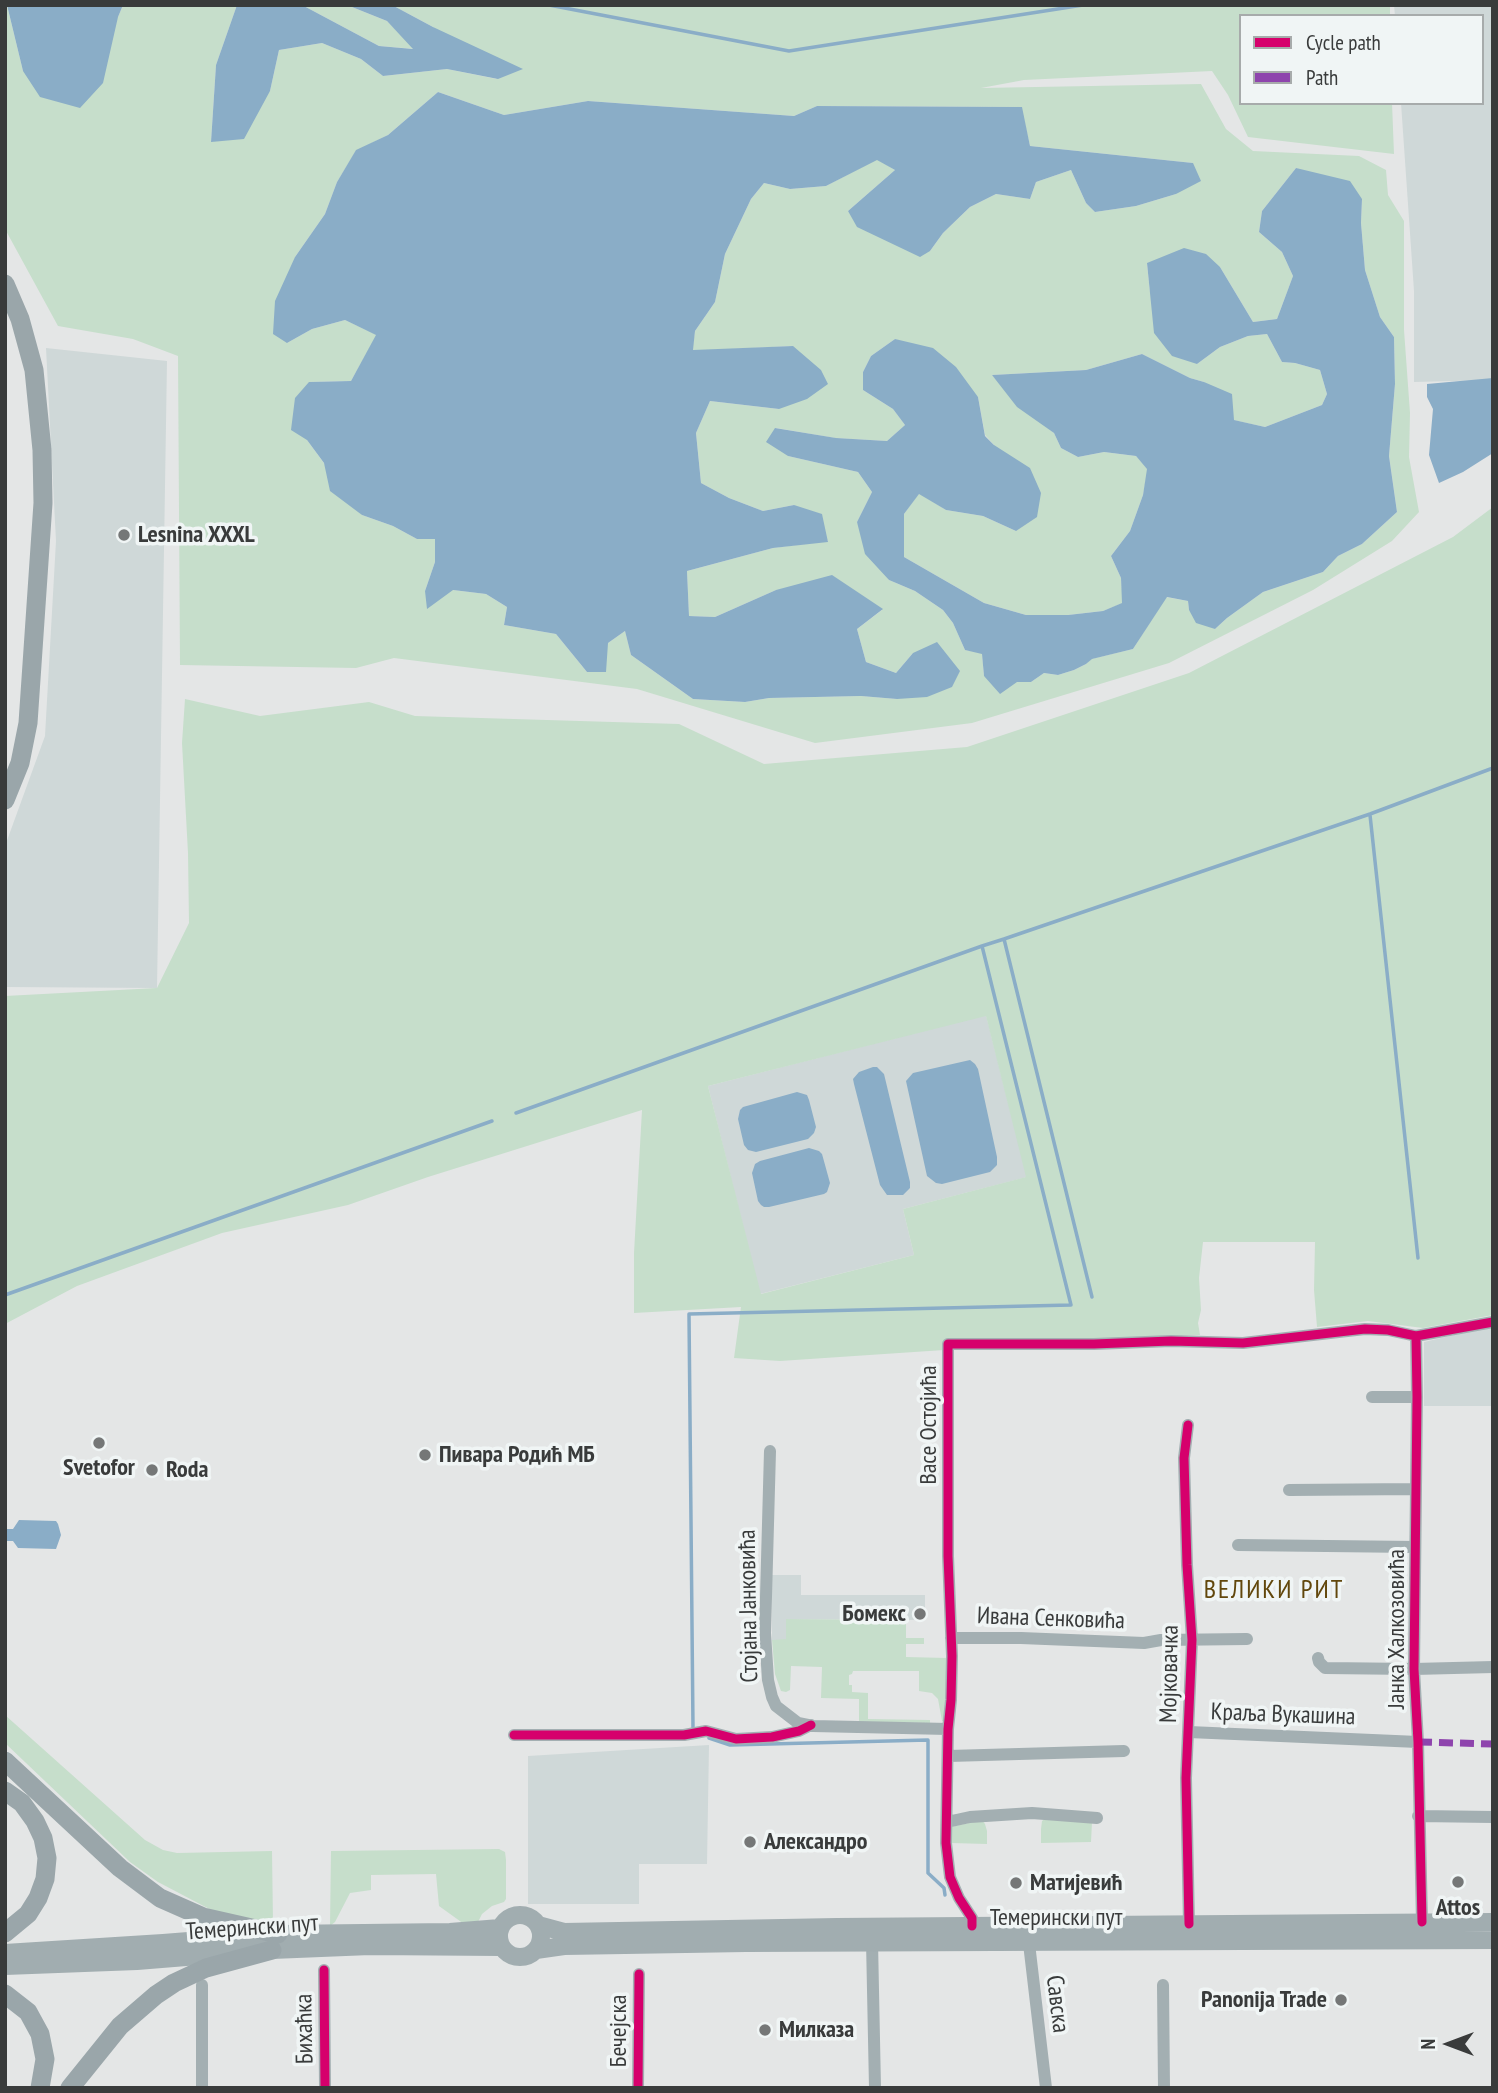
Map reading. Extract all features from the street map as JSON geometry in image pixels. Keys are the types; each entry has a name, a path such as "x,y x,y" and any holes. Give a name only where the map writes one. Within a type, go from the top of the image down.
{"main road":[{"path":"5,284 20,319 34,370 43,503 28,723 20,763 5,800"},
{"path":"5,1761 120,1868 160,1898 203,1917 275,1942"},
{"path":"5,1791 22,1804 35,1821 43,1838 47,1858 45,1879 38,1898 28,1914 5,1933"},
{"path":"516,1916 527,1917 538,1925 541,1938 536,1950 531,1954 511,1956 501,1947 500,1928 504,1922 516,1916"},
{"name":"Темерински пут","path":"536,1950 564,1946 872,1941 1189,1924 1493,1922"},
{"name":"Темерински пут","path":"538,1925 564,1932 972,1926 1028,1934 1493,1940"},
{"name":"Темерински пут","path":"5,1953 275,1942 500,1928"},
{"path":"70,2088 120,2026 156,1995 206,1968 275,1942"},
{"name":"Темерински пут","path":"5,1966 137,1961 275,1942 501,1947"},
{"path":"5,1993 27,2012 40,2034 45,2059 40,2088"}],"street":[{"path":"1416,1336 1493,1322"},
{"name":"Васе Остојића","path":"972,1926 972,1918 950,1877 946,1843 951,1700 948,1344 1171,1341 1243,1343 1365,1329 1388,1330 1416,1336"},
{"name":"Јанка Халкозовића","path":"1416,1336 1413,1669 1418,1742 1422,1922"},
{"path":"1372,1397 1417,1397"},
{"name":"Мојковачка","path":"1188,1425 1184,1458 1192,1640 1186,1827 1189,1924"},
{"name":"Стојана Јанковића","path":"770,1451 765,1611 768,1680 776,1706 798,1723 811,1725 948,1729"},
{"path":"1289,1490 1416,1489"},
{"name":"Јанка Халкозовића","path":"1238,1545 1415,1547"},
{"name":"Ивана Сенковића","path":"951,1638 1144,1643 1161,1640 1247,1639"},
{"path":"1318,1658 1325,1668 1493,1667"},
{"path":"514,1735 598,1736 700,1732 736,1740 772,1737 799,1731 811,1725"},
{"name":"Краља Вукашина","path":"1189,1732 1418,1742"},
{"path":"948,1756 1124,1751"},
{"path":"947,1822 970,1817 1032,1813 1097,1818"},
{"path":"1418,1816 1493,1817"},
{"name":"Савска","path":"1028,1934 1046,2088"},
{"path":"872,1941 875,2088"},
{"name":"Бихаћка","path":"324,1970 325,2088"},
{"name":"Бечејска","path":"638,2088 639,1974"},
{"path":"202,1985 202,2088"},
{"path":"1163,1985 1164,2088"}],"shaded area":[{"path":"1394,5 1493,5 1493,380 1414,382 1414,291 1401,105 1484,105 1484,14 1395,14"},
{"path":"46,348 167,361 157,988 5,987 5,846 45,736 56,541"},
{"path":"986,1015 1027,1177 903,1209 914,1255 760,1294 708,1086"},
{"path":"1493,1326 1493,1406 1424,1406 1424,1342"},
{"path":"772,1575 801,1575 801,1595 925,1595 925,1620 787,1619 786,1640 772,1640"},
{"path":"709,1745 707,1864 639,1864 639,1904 528,1904 528,1756"}],"green space":[{"path":"5,5 23,71 118,17 123,5 237,5 216,65 211,142 270,91 279,50 322,43 361,59 383,76 447,69 497,79 433,27 392,5 1390,5 1390,14 1239,14 1239,105 1392,105 1394,154 1248,137 1228,95 1212,71 1024,80 981,88 1201,84 1226,129 1253,151 1359,156 1386,170 1388,195 1404,221 1404,330 1410,413 1409,457 1419,512 1392,541 1313,590 1169,663 972,723 815,743 637,689 394,658 356,668 180,665 178,356 133,339 58,326 5,229","holes":["438,92 504,115 588,101 794,116 817,106 1021,107 1030,146 1193,163 1176,194 1136,206 1095,212 1086,203 1071,170 1036,182 1030,199 996,194 970,207 943,233 930,251 848,211 895,170 877,159 826,186 790,189 764,183 751,199 725,254 715,302 695,331 692,351 793,346 779,409 710,401 696,433 701,483 729,498 763,511 794,505 828,541 773,548 687,571 689,616 715,617 776,590 882,610 857,629 866,662 896,673 913,653 897,699 861,696 769,698 745,702 693,699 631,655 625,631 608,643 587,672 556,634 504,625 507,607 486,594 453,590 425,591 435,562 435,539 417,539 393,526 362,515 307,440 309,382 351,381 377,335 345,320 312,329 287,343 295,257 325,214 337,182 356,151 388,135","1296,168 1362,199 1365,270 1380,317 1394,337 1395,384 1389,456 1397,512 1362,544 1338,556 1323,572 1263,592 1215,629 1189,610 1188,601 1166,597 1133,649 1091,659 1074,670 1058,675 1044,673 1031,682 984,676 982,653 965,650 953,623 943,610 915,591 889,580 857,522 872,492 858,472 788,456 776,428 835,438 887,441 905,425 893,409 863,390 863,372 871,356 895,339 978,397 985,435 994,445 1016,531 983,516 946,510 919,493 904,514 904,557 984,603 1026,615 1068,615 1103,611 1123,603 1121,578 1111,556 1130,531 1143,495 1148,469 1136,456 1104,452 1078,457 1061,448 1054,433 992,375 1086,370 1142,354 1190,378 1204,382 1233,420 1265,427 1322,405 1327,394 1320,370 1282,362 1267,334 1248,336 1220,347 1197,364 1150,292 1147,264 1220,267 1253,322 1277,319 1293,276 1282,252 1259,232 1262,211"]},
{"path":"302,5 347,5 387,21 415,49 379,46"},
{"path":"1493,507 1493,1315 1423,1328 1368,1321 1317,1327 1314,1290 1315,1242 1203,1242 1199,1278 1200,1335 780,1361 734,1358 741,1307 634,1313 634,1253 642,1110 348,1205 222,1233 77,1286 5,1324 5,996 157,988 189,923 182,743 185,699 260,716 369,702 415,716 679,724 764,764 967,747 1189,673 1453,537","holes":["986,1016 1026,1177 903,1209 914,1255 761,1294 708,1086"]},
{"path":"786,1619 906,1620 906,1638 924,1638 924,1644 906,1644 906,1657 947,1658 944,1721 938,1699 932,1693 919,1691 919,1671 853,1671 849,1675 849,1685 852,1685 852,1692 868,1693 868,1719 930,1720 930,1723 859,1722 859,1699 821,1698 822,1667 791,1666 790,1690 781,1691 775,1674 772,1640 786,1639"},
{"path":"5,1715 145,1840 163,1850 177,1853 272,1851 273,1923 217,1913 158,1882 130,1862 5,1743"},
{"path":"1046,1818 1092,1822 1091,1842 1041,1843 1042,1821"},
{"path":"982,1820 987,1831 987,1844 951,1843 951,1827"},
{"path":"499,1849 505,1852 506,1899 482,1914 476,1926 464,1924 439,1906 436,1874 371,1875 371,1890 350,1893 335,1922 330,1926 331,1851"}],"water":[{"path":"7,5 123,5 103,83 80,108 40,97 23,71"},
{"path":"237,5 302,5 379,46 413,49 387,21 347,5 392,5 523,69 498,79 447,69 383,76 361,59 322,43 279,50 270,91 244,139 211,142 216,65"},
{"path":"438,92 504,115 588,101 794,116 817,106 1022,107 1030,146 1193,163 1201,181 1176,194 1136,206 1095,212 1086,203 1071,170 1036,182 1030,199 996,194 970,207 943,233 930,251 920,257 857,227 848,211 895,170 877,160 826,186 790,189 764,183 751,199 725,254 715,302 695,331 693,350 793,346 821,370 828,384 807,399 779,409 710,401 696,433 701,483 729,498 763,511 794,505 822,514 828,542 773,548 687,571 689,616 715,617 776,590 832,575 883,609 857,629 866,662 896,673 913,653 937,642 960,671 952,687 927,697 897,699 861,696 769,698 745,702 693,699 631,655 625,631 608,643 606,672 587,672 556,634 504,625 507,607 486,594 453,590 427,609 425,591 435,562 435,539 417,539 393,526 362,515 330,491 324,463 307,440 291,430 295,398 309,382 351,381 376,335 345,320 312,329 287,343 273,334 275,301 295,257 325,214 337,182 356,150 388,135"},
{"path":"1296,168 1350,181 1362,199 1365,270 1380,317 1394,337 1395,384 1389,456 1397,512 1362,544 1338,556 1323,572 1263,592 1215,629 1196,623 1189,610 1188,601 1167,597 1133,649 1092,659 1074,670 1058,675 1044,673 1031,682 1017,682 1000,694 984,676 982,654 965,650 953,623 943,610 915,591 889,580 865,554 857,522 872,492 858,472 788,456 766,442 775,428 836,438 887,441 905,425 893,409 863,390 863,372 871,356 895,339 933,348 956,367 978,397 985,436 994,445 1030,468 1041,493 1037,517 1016,531 983,516 946,510 919,494 904,514 904,557 984,603 1026,615 1068,615 1103,611 1122,603 1121,578 1111,556 1130,531 1143,495 1147,469 1136,456 1104,452 1078,457 1061,448 1054,433 1017,407 992,375 1086,370 1142,354 1190,378 1232,394 1234,420 1265,427 1322,405 1327,394 1320,370 1282,362 1267,334 1248,336 1220,347 1197,364 1172,356 1154,333 1147,263 1184,248 1206,254 1220,267 1253,322 1277,319 1293,276 1282,252 1259,232 1262,211"},
{"path":"1493,378 1493,453 1439,483 1429,455 1433,409 1427,397 1427,384"},
{"path":"970,1060 978,1069 997,1165 990,1172 942,1184 936,1183 927,1176 906,1081 913,1073"},
{"path":"877,1067 884,1074 910,1182 910,1188 903,1195 887,1195 880,1185 854,1084 853,1079 859,1072"},
{"path":"797,1092 807,1095 816,1127 814,1133 808,1139 756,1152 748,1150 744,1145 738,1119 740,1110"},
{"path":"809,1148 822,1154 830,1183 827,1192 769,1207 761,1205 752,1173 755,1164"},
{"path":"19,1520 56,1521 61,1535 56,1549 18,1548 13,1541 5,1541 5,1529 13,1529"}],"waterway":[{"path":"549,5 789,51 1083,5"},
{"path":"1092,1297 1004,939 1370,814 1493,768"},
{"path":"1370,815 1418,1258"},
{"path":"696,1730 693,1728 689,1314 1071,1305 982,946 1004,939"},
{"path":"516,1113 982,946"},
{"path":"5,1295 492,1121"},
{"path":"709,1738 730,1745 928,1740 928,1873 944,1888 945,1895"}],"marked path":[{"path":"1418,1742 1493,1744"}],"cycle path":[{"path":"972,1926 972,1918 950,1877 946,1843 952,1656 948,1556 948,1344 1171,1341 1243,1343 1365,1329 1388,1330 1416,1336 1493,1322"},
{"path":"1416,1336 1414,1669 1422,1922"},
{"path":"1188,1425 1184,1458 1192,1640 1186,1778 1189,1924"},
{"path":"514,1735 684,1735 706,1731 736,1739 772,1737 799,1731 811,1725"},
{"path":"324,1970 325,2088"},
{"path":"638,2088 639,1974"}],"place":[{"name":"Lesnina XXXL","path":"124,535"},
{"name":"Svetofor","path":"99,1443"},
{"name":"Пивара Родић МБ","path":"425,1455"},
{"name":"Roda","path":"152,1470"},
{"name":"Бомекс","path":"920,1614"},
{"name":"Александро","path":"750,1842"},
{"name":"Attos","path":"1458,1882"},
{"name":"Матијевић","path":"1016,1883"},
{"name":"Panonija Trade","path":"1341,2000"},
{"name":"Милказа","path":"765,2030"}],"district":[{"name":"ВЕЛИКИ РИТ","path":"1274,1591"}]}
